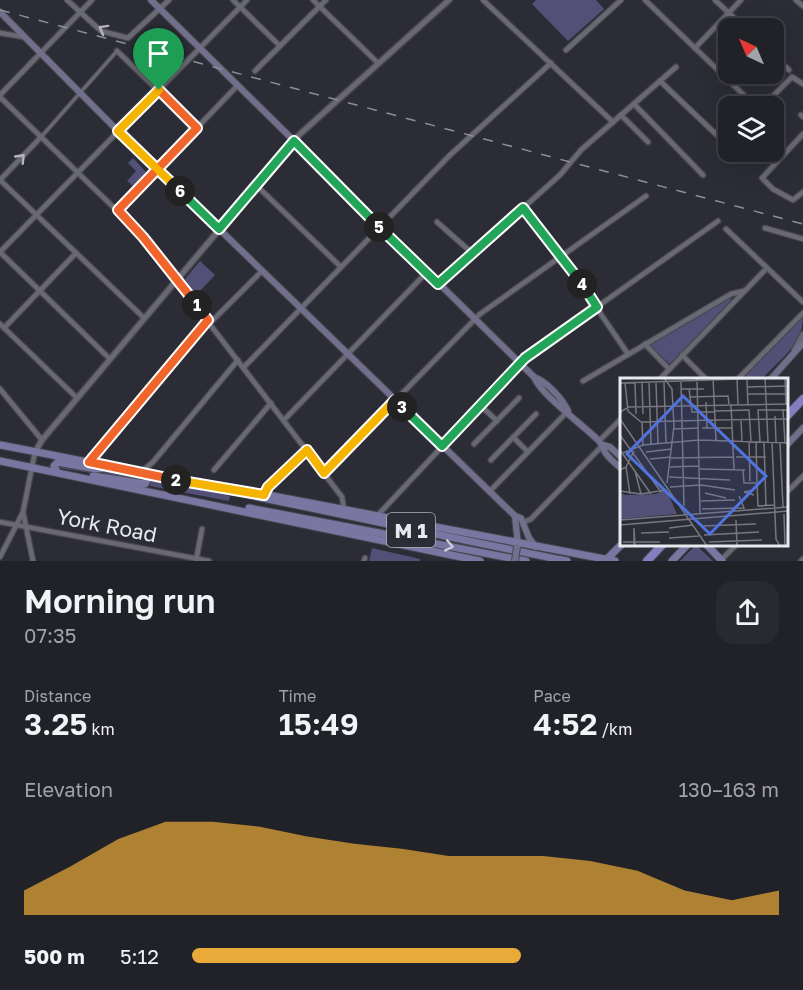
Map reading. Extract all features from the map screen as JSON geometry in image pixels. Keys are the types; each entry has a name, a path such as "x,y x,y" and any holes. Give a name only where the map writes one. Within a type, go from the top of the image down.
{"highway":[{"path":"788,415 803,399"},
{"path":"647,561 661,546"}],"main road":[{"path":"151,0 379,228 520,364 564,403 568,411 601,443 610,447 620,457"},
{"path":"0,12 79,93 347,354 515,516 524,522 528,536 536,547"},
{"path":"772,378 803,343"},
{"path":"788,444 803,428"},
{"path":"601,443 605,452 620,466"},
{"name":"M 1","path":"2,447 143,472 255,498 567,561"},
{"name":"M 1","path":"0,461 526,561"},
{"path":"57,472 54,466 58,462 96,469 114,467"},
{"path":"84,477 102,476 145,484 148,479 143,472"},
{"path":"175,479 344,509 585,558 609,560 620,545"},
{"path":"170,494 480,561"},
{"path":"514,561 518,545 515,516"},
{"path":"672,561 686,546"},
{"path":"708,546 722,561"}],"street":[{"path":"67,0 103,32 130,38 169,0"},
{"path":"92,0 0,96 118,210 177,279 342,497 344,509"},
{"path":"233,0 280,46"},
{"path":"110,359 0,252 247,0"},
{"path":"314,0 378,63"},
{"path":"255,71 326,0"},
{"path":"0,556 23,512 31,467 35,452 42,440 294,141 449,0"},
{"path":"483,0 613,123"},
{"path":"566,50 621,0"},
{"path":"645,0 745,96"},
{"path":"715,0 734,18"},
{"path":"695,48 741,0"},
{"path":"796,0 803,6"},
{"path":"0,33 24,38"},
{"path":"144,318 0,180 79,98 79,93 117,51 197,128"},
{"path":"244,367 456,149 550,63"},
{"path":"784,65 789,70"},
{"path":"438,284 676,67"},
{"path":"773,96 794,76 803,84"},
{"path":"660,81 718,132"},
{"path":"118,210 238,85"},
{"path":"634,104 704,175"},
{"path":"621,115 648,142"},
{"path":"803,134 762,177 772,189 793,200 803,192"},
{"path":"256,185 341,267"},
{"path":"324,473 474,319 646,196"},
{"path":"523,208 562,256 628,354"},
{"path":"377,516 525,358 718,221"},
{"path":"437,222 472,253"},
{"path":"765,228 803,239"},
{"path":"726,229 803,302"},
{"path":"76,253 2,326 77,398"},
{"path":"85,462 209,322 262,271"},
{"path":"661,378 764,271"},
{"path":"284,420 426,273"},
{"path":"582,381 731,294 744,291"},
{"path":"739,378 803,313"},
{"path":"790,357 803,334"},
{"path":"645,344 669,369"},
{"path":"682,355 705,378"},
{"path":"143,472 238,360"},
{"path":"0,389 42,440"},
{"path":"474,444 519,398"},
{"path":"214,470 271,403"},
{"path":"481,406 497,421"},
{"path":"490,491 568,411"},
{"path":"491,460 536,414"},
{"path":"524,522 531,519 620,419"},
{"path":"513,437 528,452"},
{"path":"264,495 268,487 307,450"},
{"path":"153,462 158,476"},
{"path":"788,491 803,476"},
{"path":"23,512 27,542 33,561"},
{"name":"York Road","path":"0,522 209,561"},
{"path":"196,560 202,529"},
{"path":"722,561 735,546"}],"shaded area":[{"path":"536,0 596,0 604,9 568,41 532,4"},
{"path":"133,158 146,172 133,186 127,181 136,171 128,163"},
{"path":"200,261 215,275 196,295 196,299 183,282 191,288 185,279"},
{"path":"730,297 732,301 670,364 648,345"},
{"path":"803,316 799,335 783,358 763,378 742,378"},
{"path":"58,463 143,477 145,481 59,468"},
{"path":"151,479 230,496 229,501 150,486"},
{"path":"697,546 713,561 680,561"},
{"path":"372,548 420,559 420,561 369,561"}],"railway":[{"path":"0,10 803,224"}],"route":[{"path":"159,90 118,131 158,169 219,229 294,141 438,284 523,208 562,256 597,307 525,358 442,446 395,400 324,473 307,450 266,489 264,495 89,462 208,320 140,233 118,210 158,169 162,163 197,128 159,90"}]}
